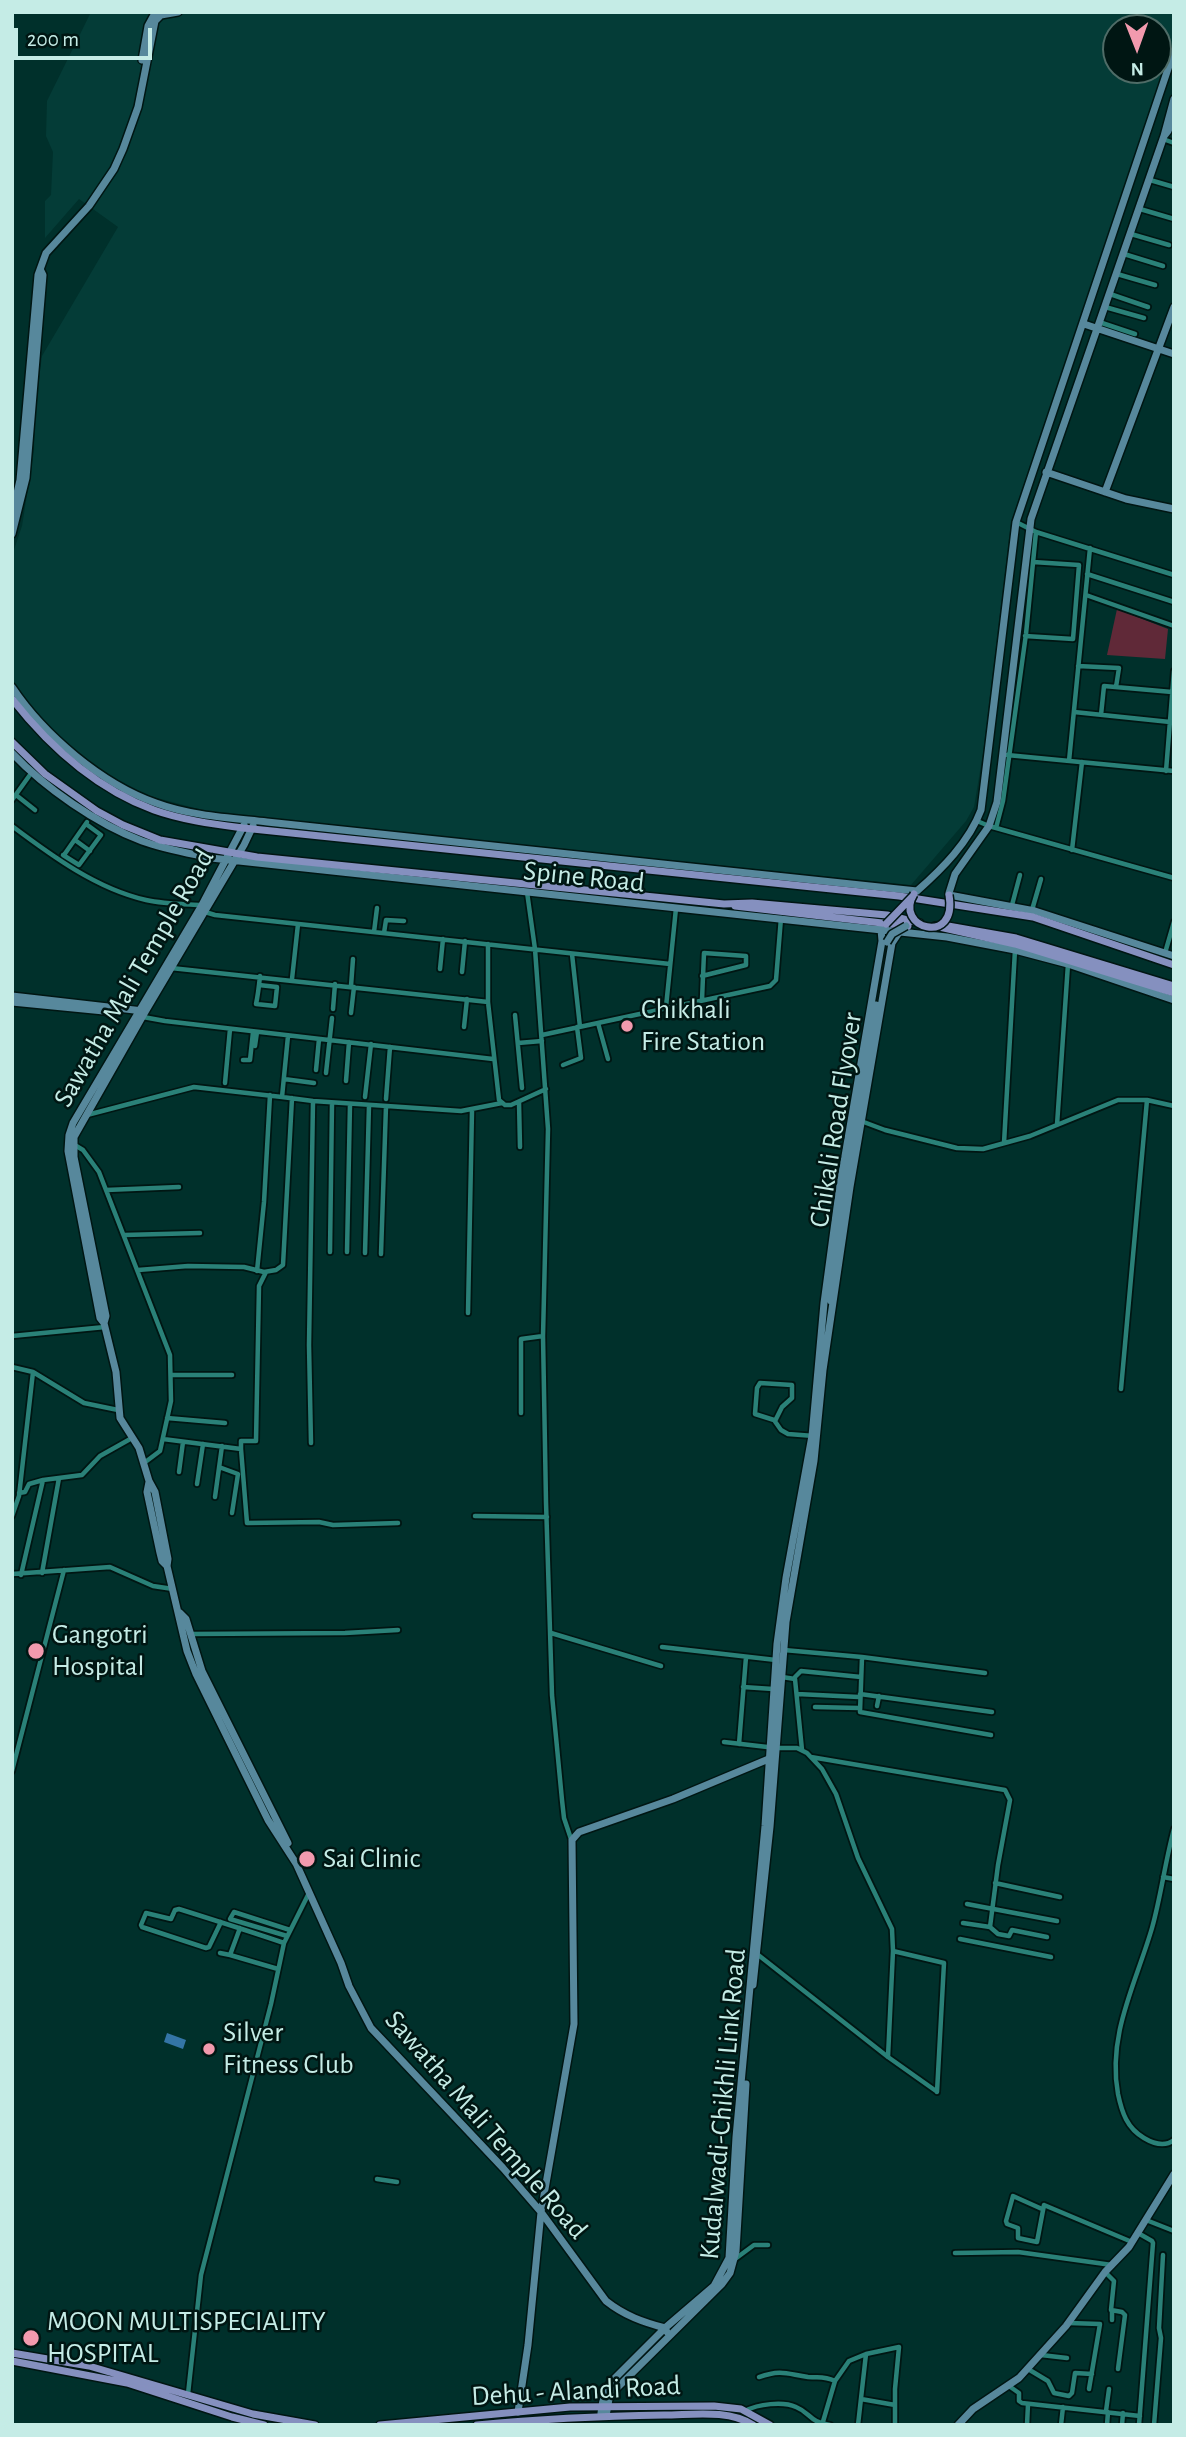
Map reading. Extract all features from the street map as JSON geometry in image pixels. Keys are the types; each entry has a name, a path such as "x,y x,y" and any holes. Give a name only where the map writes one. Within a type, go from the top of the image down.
{"main road":[{"path":"12,699 42,736 112,789 155,810 249,824"},
{"path":"12,742 45,774 104,815 146,835 233,858"},
{"name":"Spine Road","path":"249,824 899,896 998,910 1033,917 1174,965"},
{"name":"Spine Road","path":"233,858 527,888 887,915 1015,947 1174,993"},
{"path":"884,926 914,894"},
{"path":"914,894 910,908 912,916 916,922 926,927"},
{"path":"941,925 950,913 949,895"},
{"path":"724,904 752,910 903,928 941,925 1016,938 1174,986"},
{"path":"12,2353 89,2366 253,2414 314,2425"},
{"path":"12,2361 127,2383 264,2425"},
{"name":"Dehu - Alandi Road","path":"380,2425 518,2412 714,2406 746,2411 770,2425"},
{"name":"Dehu - Alandi Road","path":"477,2425 576,2417 604,2411 717,2415 739,2418 753,2425"}],"street":[{"path":"111,171 133,106 150,20 157,12"},
{"path":"12,515 20,480 31,395 43,275 41,271 46,253 89,206 114,169 138,107 155,21 161,15 178,12"},
{"path":"1152,124 1150,120 1174,51"},
{"path":"914,894 953,853 977,821 983,799 1016,522 1174,64"},
{"path":"1005,755 1032,531 1046,472 1149,180 1174,99"},
{"path":"1163,135 1168,131 1174,116"},
{"path":"1163,135 1174,143"},
{"path":"1149,180 1174,187"},
{"path":"1139,208 1174,219"},
{"path":"1130,234 1169,245"},
{"path":"1123,254 1163,265"},
{"path":"1116,274 1154,285"},
{"path":"1109,293 1148,306"},
{"path":"1105,307 1144,318"},
{"path":"1105,492 1174,307"},
{"path":"1084,324 1135,334"},
{"path":"1098,325 1174,354"},
{"path":"12,534 25,489 31,395"},
{"path":"1046,472 1105,492 1174,509"},
{"path":"1016,522 1032,531 1174,575"},
{"path":"1032,531 1034,562 1025,636 993,827 956,874 950,884 949,895 1032,910 1170,955 1174,922"},
{"path":"1069,761 1090,548"},
{"path":"1025,636 1073,639 1079,565 1034,562"},
{"path":"1087,574 1174,602"},
{"path":"1085,595 1174,626"},
{"path":"1078,666 1119,668 1116,687"},
{"path":"1166,771 1174,671"},
{"path":"1101,715 1104,686 1172,692"},
{"path":"12,687 47,732 116,783 158,804 224,821"},
{"path":"1073,712 1170,722"},
{"name":"Spine Road","path":"12,753 32,772 92,816 143,842 233,858"},
{"path":"1005,755 1174,771"},
{"path":"1072,850 1082,762"},
{"path":"32,772 14,797 35,810"},
{"path":"62,857 92,816"},
{"path":"977,821 1174,878"},
{"path":"62,857 79,865 101,835 86,824"},
{"name":"Spine Road","path":"249,824 618,860 914,894"},
{"name":"Sawatha Mali Temple Road","path":"249,824 233,858 74,1123 70,1143 100,1318 105,1325 116,1372 118,1410 125,1428 139,1448 155,1492 168,1559 167,1566 180,1613 179,1622 196,1674 268,1820 297,1865"},
{"path":"12,826 98,881 132,896 203,908 215,915 670,964"},
{"path":"75,840 90,850"},
{"path":"1012,905 1020,875"},
{"path":"1032,910 1041,880"},
{"path":"518,2412 528,2345 541,2211 574,2024 572,1840 564,1818 552,1695 543,1336 548,1129 535,949 527,888"},
{"name":"Spine Road","path":"527,888 676,907 884,926"},
{"path":"666,1007 676,907"},
{"name":"Sawatha Mali Temple Road","path":"70,1143 141,1013 171,968 203,908"},
{"path":"374,932 377,908"},
{"path":"518,1043 666,1007 770,986 776,981 781,918"},
{"path":"384,933 386,920 404,921"},
{"path":"292,979 298,924"},
{"path":"773,1748 786,1622 814,1436 840,1185 884,926"},
{"name":"Chikali Road Flyover","path":"828,1304 845,1186 887,942 884,926"},
{"path":"828,1304 836,1292 861,1121 892,943 903,928"},
{"path":"887,942 892,934 903,928"},
{"name":"Spine Road","path":"903,928 1015,947 1174,1000"},
{"path":"440,969 443,939"},
{"path":"462,972 465,942"},
{"path":"488,944 488,1002 493,1059 498,1096 502,1103"},
{"path":"1004,1143 1015,947"},
{"path":"702,976 746,965 746,956 704,953 702,976 702,1000"},
{"path":"564,1065 581,1058 572,954"},
{"path":"351,1013 353,959"},
{"path":"1057,1125 1068,964"},
{"path":"171,968 488,1002"},
{"path":"259,985 277,987 275,1006 256,1004 260,976"},
{"path":"333,1009 335,984"},
{"path":"12,996 141,1013 230,1029 493,1059"},
{"path":"464,1027 467,999"},
{"path":"12,1002 141,1013"},
{"path":"515,1015 522,1088"},
{"path":"326,1073 332,1018"},
{"path":"598,1023 608,1059"},
{"path":"225,1083 230,1029"},
{"path":"255,1032 255,1046"},
{"path":"243,1060 250,1060 255,1032"},
{"path":"282,1097 288,1036"},
{"path":"316,1070 319,1039"},
{"path":"346,1081 349,1042"},
{"path":"365,1097 370,1044"},
{"path":"386,1099 390,1047"},
{"path":"284,1079 314,1083"},
{"path":"85,1116 194,1087 332,1103 472,1110 502,1103 511,1105 546,1089"},
{"path":"257,1271 270,1096"},
{"path":"138,1270 188,1266 244,1267 266,1272 283,1265 292,1098"},
{"path":"861,1121 885,1130 957,1148 983,1149 1057,1125 1118,1100 1147,1100 1174,1106"},
{"path":"1121,1389 1147,1100"},
{"path":"311,1443 309,1345 313,1101"},
{"path":"519,1102 520,1147"},
{"path":"330,1252 332,1103"},
{"path":"346,1252 349,1104"},
{"path":"365,1253 369,1105"},
{"path":"381,1254 386,1106"},
{"path":"468,1313 472,1110"},
{"path":"70,1143 83,1150 92,1161 106,1190 170,1355 171,1401 163,1439 160,1451 144,1462"},
{"path":"106,1190 179,1187"},
{"path":"124,1235 200,1233"},
{"path":"266,1272 261,1282 256,1441 241,1441 246,1522 319,1522 333,1525 398,1523"},
{"path":"12,1336 105,1325"},
{"path":"521,1413 521,1339 543,1336"},
{"path":"12,1367 33,1372 84,1403 118,1410"},
{"path":"12,1516 19,1493 33,1372"},
{"path":"171,1375 232,1375"},
{"path":"775,1421 782,1407 791,1400 793,1386 762,1382 757,1388 754,1412 757,1416 775,1421 781,1430 788,1434 814,1436"},
{"path":"167,1418 225,1423"},
{"path":"773,1748 773,1689 786,1577 814,1436"},
{"path":"19,1493 25,1492 29,1484 82,1475 100,1456 132,1438"},
{"path":"163,1439 242,1449"},
{"path":"179,1472 183,1442"},
{"path":"197,1485 203,1444"},
{"path":"215,1497 222,1446"},
{"path":"219,1467 238,1474 232,1513"},
{"path":"42,1573 59,1478"},
{"path":"21,1575 43,1480"},
{"path":"475,1516 547,1517"},
{"path":"12,1574 114,1568 153,1586 173,1589"},
{"path":"12,1771 64,1570"},
{"name":"Sawatha Mali Temple Road","path":"180,1613 186,1619 202,1671 275,1815 354,1996 371,2028 541,2211 606,2301 620,2312 667,2332"},
{"path":"190,1634 398,1630"},
{"path":"551,1633 661,1666"},
{"path":"662,1647 776,1660"},
{"path":"783,1650 985,1673"},
{"path":"738,1744 746,1657"},
{"path":"862,1657 859,1708 862,1713 990,1735"},
{"path":"802,1751 795,1678 801,1671 861,1677"},
{"path":"782,1677 795,1678"},
{"path":"743,1687 773,1689"},
{"path":"797,1694 879,1696 992,1712"},
{"path":"877,1706 879,1696"},
{"path":"815,1707 859,1708"},
{"path":"724,1742 773,1748 794,1747 811,1757 822,1769 836,1794 858,1858 892,1929 888,2057"},
{"name":"Kudalwadi-Chikhli Link Road","path":"667,2332 714,2286 729,2258 773,1748"},
{"path":"811,1757 1005,1790 1010,1801 990,1927"},
{"path":"572,1840 579,1832 705,1787 770,1760"},
{"name":"Kudalwadi-Chikhli Link Road","path":"604,2411 604,2393 611,2382 722,2284 735,2259 739,2137 757,1954 770,1760"},
{"path":"1174,1829 1151,1930 1120,2021 1115,2054 1115,2074 1121,2109 1133,2129 1154,2143 1166,2144 1174,2140"},
{"path":"1163,1877 1174,1879"},
{"path":"995,1883 1060,1897"},
{"path":"188,2395 201,2275 285,1940 309,1893"},
{"path":"967,1904 1057,1921"},
{"path":"221,1922 206,1948 141,1925 146,1913 171,1919 176,1909 285,1940"},
{"path":"285,1940 230,1919 234,1912 290,1930"},
{"path":"963,1923 990,1927 998,1934 1009,1936 1012,1930 1047,1937"},
{"path":"230,1955 240,1928"},
{"path":"960,1939 1051,1957"},
{"path":"757,1954 937,2092 944,1963 893,1951"},
{"path":"220,1953 278,1969"},
{"path":"958,2425 968,2413 1028,2370 1041,2355 1105,2272 1132,2243 1174,2174"},
{"path":"377,2179 397,2182"},
{"path":"1042,2209 1014,2196 1006,2222 1018,2228 1018,2238 1037,2242 1042,2209 1046,2205 1132,2243"},
{"path":"1146,2220 1174,2231"},
{"path":"1138,2233 1153,2243 1139,2425"},
{"path":"735,2259 754,2245 768,2245"},
{"path":"955,2253 1018,2252 1112,2265"},
{"path":"1154,2425 1161,2338 1159,2328 1163,2255"},
{"path":"1105,2272 1114,2281 1110,2309 1112,2320"},
{"path":"1112,2311 1125,2315 1118,2369"},
{"path":"1068,2323 1100,2324 1089,2389"},
{"path":"822,2424 835,2381 849,2361 866,2354 899,2347 895,2425"},
{"path":"858,2425 866,2354"},
{"path":"1041,2355 1067,2358"},
{"path":"1028,2370 1048,2381 1054,2393 1069,2396 1072,2393 1075,2373 1092,2374"},
{"path":"759,2377 783,2371 810,2377 824,2375 835,2381"},
{"path":"1009,2385 1019,2393 1020,2403 1140,2416"},
{"path":"1107,2425 1109,2389"},
{"path":"860,2399 895,2404"},
{"path":"746,2411 754,2406 788,2404 799,2408 808,2417 830,2425"},
{"path":"1027,2425 1028,2404"},
{"path":"1061,2425 1063,2407"},
{"path":"1122,2425 1123,2413"},
{"path":"572,2425 576,2417"}],"shaded area":[{"path":"91,12 1174,12 1172,48 1172,14 1102,14 1102,84 1160,84 1011,522 983,753 974,807 966,821 911,885 217,814 135,792 60,744 12,684 12,556 22,526 34,451 35,410 42,356 118,227 79,199 45,238 45,201 51,195 53,152 46,136 47,101"},
{"path":"1117,609 1168,629 1165,659 1107,655"},
{"name":"MOON MULTISPECIALITY HOSPITAL","path":"25,2330 39,2333 36,2346 22,2342"}],"water":[{"path":"167,2033 186,2040 183,2049 164,2042"}],"place":[{"name":"Chikhali Fire Station","path":"627,1026"},
{"name":"Gangotri Hospital","path":"36,1651"},
{"name":"Sai Clinic","path":"307,1859"},
{"name":"Silver Fitness Club","path":"209,2049"},
{"name":"MOON MULTISPECIALITY HOSPITAL","path":"31,2338"}]}
